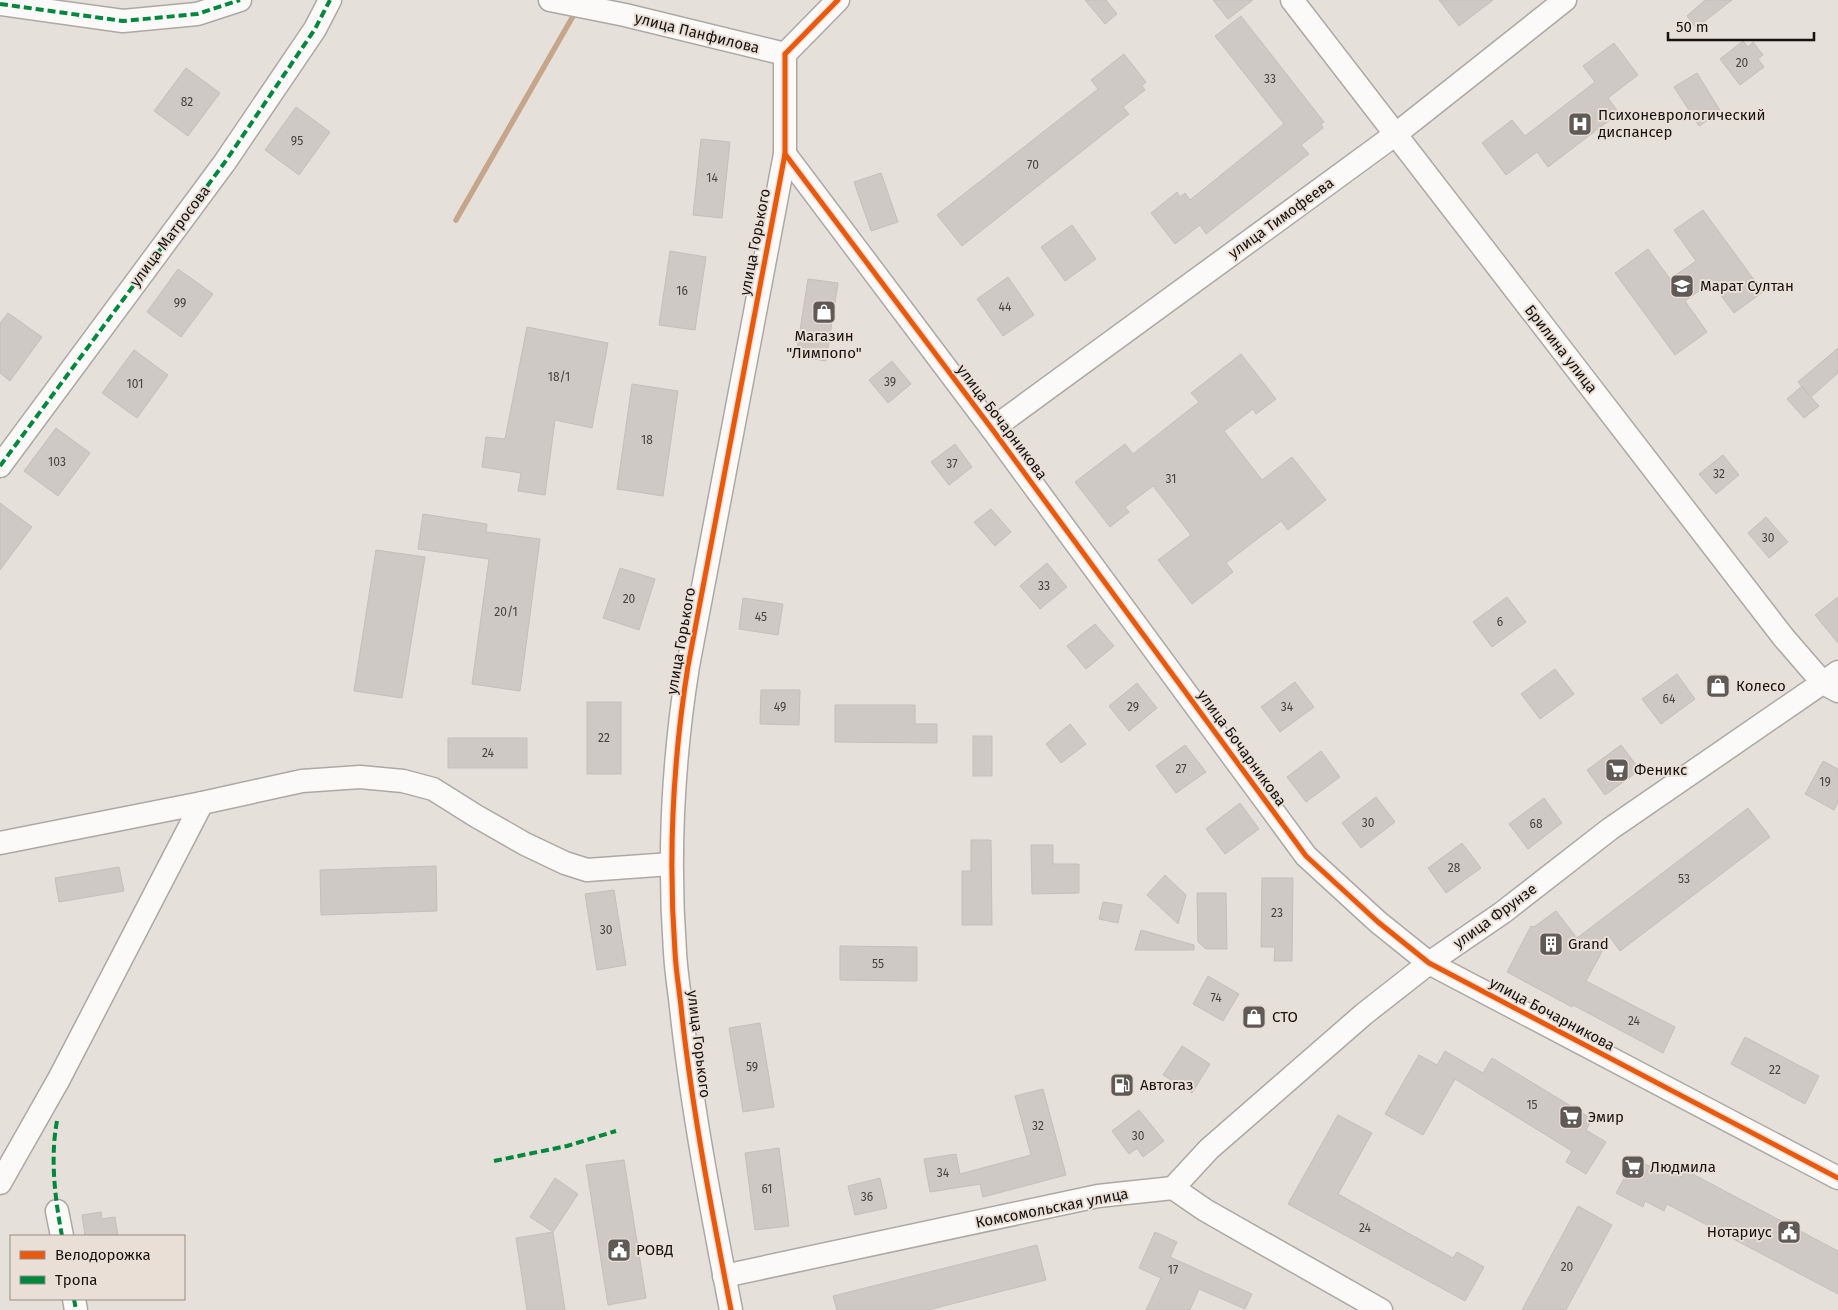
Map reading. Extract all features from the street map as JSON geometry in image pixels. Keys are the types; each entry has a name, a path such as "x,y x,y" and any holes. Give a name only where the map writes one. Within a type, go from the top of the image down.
{"street":[{"path":"0,4 122,21 197,14 240,0"},
{"name":"улица Матросова","path":"0,466 225,162 316,29 330,0"},
{"name":"улица Панфилова","path":"550,0 625,15 785,54"},
{"path":"785,54 838,0"},
{"name":"Брилина улица","path":"1292,0 1784,638 1833,682"},
{"name":"улица Тимофеева","path":"992,429 1396,134 1565,0"},
{"name":"улица Горького","path":"731,1310 689,1077 675,953 671,864 675,779 681,710 785,154 785,54"},
{"name":"улица Бочарникова","path":"785,154 992,429 1306,856 1378,922 1429,963 1838,1178"},
{"name":"улица Фрунзе","path":"1173,1188 1224,1136 1364,1014 1429,963 1502,913 1610,829 1833,682"},
{"path":"0,843 302,781 360,777 403,781 432,788 525,844 565,863 587,870 671,864"},
{"path":"0,1183 59,1079 202,803"},
{"path":"1173,1188 1205,1210 1381,1310"},
{"name":"Комсомольская улица","path":"724,1276 1098,1196 1173,1188"},
{"path":"57,1210 62,1235"}],"building":[{"path":"1085,0 1106,0 1117,14 1105,24"},
{"path":"1213,0 1253,0 1228,19"},
{"path":"1439,0 1493,0 1459,26"},
{"path":"1705,0 1732,0 1696,28 1687,16"},
{"path":"1241,16 1324,122 1321,124 1323,128 1301,145 1309,154 1206,234 1200,225 1175,244 1151,213 1177,192 1180,197 1185,193 1190,200 1284,124 1215,36"},
{"path":"1743,41 1748,47 1753,42 1763,55 1758,59 1764,67 1740,85 1720,59"},
{"path":"1614,43 1638,75 1608,98 1619,113 1548,167 1537,152 1506,175 1482,143 1512,120 1525,136 1595,82 1583,66"},
{"path":"1124,54 1146,82 1142,86 1145,90 1123,107 1129,114 962,246 937,215 1098,89 1091,80"},
{"path":"186,68 220,93 188,136 154,111"},
{"path":"1697,73 1721,112 1699,126 1674,87"},
{"path":"296,107 330,132 299,175 265,150"},
{"path":"701,139 730,142 722,218 693,215"},
{"path":"881,173 898,222 871,231 854,182"},
{"path":"1703,210 1763,292 1734,313 1711,282 1685,301 1707,332 1675,355 1615,273 1648,249 1670,279 1696,261 1674,230"},
{"path":"1072,225 1096,259 1065,281 1041,247"},
{"path":"670,251 706,257 695,330 659,325"},
{"path":"178,269 213,294 181,337 147,312"},
{"path":"1008,277 1034,315 1003,336 977,299"},
{"path":"808,279 838,283 826,361 796,356"},
{"path":"8,313 42,337 10,381 0,373 0,323"},
{"path":"527,327 608,343 592,428 555,420 545,495 518,491 521,473 482,467 486,437 505,439"},
{"path":"1838,348 1838,373 1811,397 1819,406 1804,418 1787,399 1802,386 1798,382"},
{"path":"134,350 168,375 137,418 102,393"},
{"path":"1241,354 1276,399 1256,414 1253,409 1224,431 1262,480 1292,457 1326,500 1288,530 1281,521 1226,563 1233,572 1192,604 1158,560 1191,535 1153,486 1125,507 1129,512 1110,527 1075,482 1125,444 1133,454 1199,402 1191,393"},
{"path":"892,361 911,384 888,403 869,380"},
{"path":"632,384 678,391 663,496 617,489"},
{"path":"56,428 90,453 58,496 24,471"},
{"path":"955,444 972,467 949,485 931,462"},
{"path":"1723,455 1739,475 1716,494 1699,474"},
{"path":"0,503 32,527 0,570"},
{"path":"991,509 1011,532 995,546 974,522"},
{"path":"423,514 487,524 486,532 540,539 520,691 472,684 489,559 418,549"},
{"path":"1766,517 1788,542 1769,558 1748,533"},
{"path":"376,550 425,557 402,698 354,691"},
{"path":"1047,563 1067,587 1040,609 1020,586"},
{"path":"620,568 655,579 639,630 603,618"},
{"path":"1507,597 1526,622 1492,647 1473,622"},
{"path":"1838,597 1838,643 1815,615"},
{"path":"743,598 783,604 778,635 739,629"},
{"path":"1095,624 1114,646 1086,669 1067,646"},
{"path":"1555,669 1574,694 1540,719 1521,694"},
{"path":"1677,674 1695,699 1661,724 1642,699"},
{"path":"1295,682 1314,707 1280,732 1261,707"},
{"path":"1137,683 1157,708 1129,731 1109,706"},
{"path":"761,690 800,690 799,725 760,724"},
{"path":"587,702 621,702 621,774 587,774"},
{"path":"835,705 915,705 915,724 937,724 937,743 835,742"},
{"path":"1070,724 1086,744 1061,763 1046,744"},
{"path":"973,736 992,736 992,776 973,776"},
{"path":"448,738 527,738 527,768 448,768"},
{"path":"1185,745 1206,772 1176,793 1156,766"},
{"path":"1621,745 1640,770 1605,795 1587,770"},
{"path":"1321,751 1340,777 1306,802 1287,777"},
{"path":"1823,761 1838,769 1838,802 1834,810 1805,794"},
{"path":"1376,797 1395,822 1361,848 1342,823"},
{"path":"1544,798 1562,823 1528,849 1509,824"},
{"path":"1240,803 1259,829 1225,854 1206,829"},
{"path":"1748,808 1770,837 1620,951 1610,937 1586,981 1675,1027 1663,1053 1507,972 1531,926 1534,927 1556,911 1577,938"},
{"path":"971,840 991,840 992,925 962,925 962,871 971,871"},
{"path":"1462,843 1481,868 1446,893 1428,868"},
{"path":"1031,845 1053,845 1053,864 1079,864 1079,893 1032,894"},
{"path":"436,866 437,911 321,915 320,870"},
{"path":"119,867 124,891 59,902 55,878"},
{"path":"1165,875 1186,895 1178,924 1147,895"},
{"path":"1262,878 1293,878 1292,961 1274,961 1275,947 1261,947"},
{"path":"614,890 626,965 597,970 585,894"},
{"path":"1197,893 1226,893 1227,949 1206,949 1198,942"},
{"path":"1103,902 1122,905 1118,923 1099,919"},
{"path":"1141,930 1194,945 1194,950 1135,950"},
{"path":"840,946 917,947 917,981 840,980"},
{"path":"1208,976 1239,994 1223,1021 1193,1004"},
{"path":"760,1023 774,1107 743,1112 729,1028"},
{"path":"1745,1037 1819,1076 1805,1104 1731,1064"},
{"path":"1182,1046 1210,1064 1192,1093 1163,1075"},
{"path":"1445,1051 1483,1073 1492,1058 1592,1119 1586,1130 1606,1142 1586,1174 1566,1162 1572,1151 1455,1079 1423,1135 1385,1114 1419,1055 1437,1065"},
{"path":"1043,1089 1066,1175 983,1197 980,1184 930,1192 924,1159 956,1154 960,1174 1031,1155 1015,1096"},
{"path":"1139,1110 1164,1141 1143,1157 1137,1148 1129,1154 1112,1131"},
{"path":"1338,1115 1372,1133 1338,1194 1453,1258 1457,1252 1484,1267 1465,1301 1288,1204"},
{"path":"779,1148 789,1226 755,1230 745,1153"},
{"path":"1635,1159 1661,1172 1663,1167 1682,1177 1685,1170 1838,1251 1838,1294 1667,1204 1664,1211 1645,1201 1643,1207 1616,1193"},
{"path":"624,1160 646,1298 608,1305 586,1165"},
{"path":"555,1178 578,1194 553,1232 530,1217"},
{"path":"880,1178 887,1208 855,1215 848,1186"},
{"path":"1578,1206 1612,1225 1566,1310 1522,1310"},
{"path":"101,1212 102,1219 115,1217 118,1235 85,1235 82,1215"},
{"path":"553,1232 565,1310 527,1310 516,1238"},
{"path":"1155,1232 1177,1242 1170,1257 1252,1294 1245,1309 1199,1289 1190,1310 1146,1310 1161,1278 1139,1268"},
{"path":"1037,1245 1046,1280 928,1310 837,1310 833,1296"}],"waterway":[{"path":"456,220 576,11"}],"marked path":[{"path":"0,4 123,21 197,14 240,0"},
{"path":"0,466 225,162 315,29 330,0"},
{"path":"57,1121 54,1149 54,1178 62,1235"},
{"path":"494,1161 567,1146 616,1131"},
{"path":"74,1300 76,1310"}],"cycle path":[{"path":"731,1310 697,1126 676,968 672,880 675,772 688,666 785,154 785,54 838,0"},
{"path":"785,154 992,429 1306,856 1378,922 1429,963 1838,1178"}],"place":[{"name":"Психоневрологический диспансер","path":"1580,124"},
{"name":"Марат Султан","path":"1682,286"},
{"name":"Магазин \"Лимпопо\"","path":"824,312"},
{"name":"Колесо","path":"1718,686"},
{"name":"Феникс","path":"1617,770"},
{"name":"Grand","path":"1551,944"},
{"name":"СТО","path":"1254,1017"},
{"name":"Автогаз","path":"1122,1085"},
{"name":"Эмир","path":"1571,1117"},
{"name":"Людмила","path":"1633,1167"},
{"name":"Нотариус","path":"1789,1232"},
{"name":"РОВД","path":"619,1250"}]}
